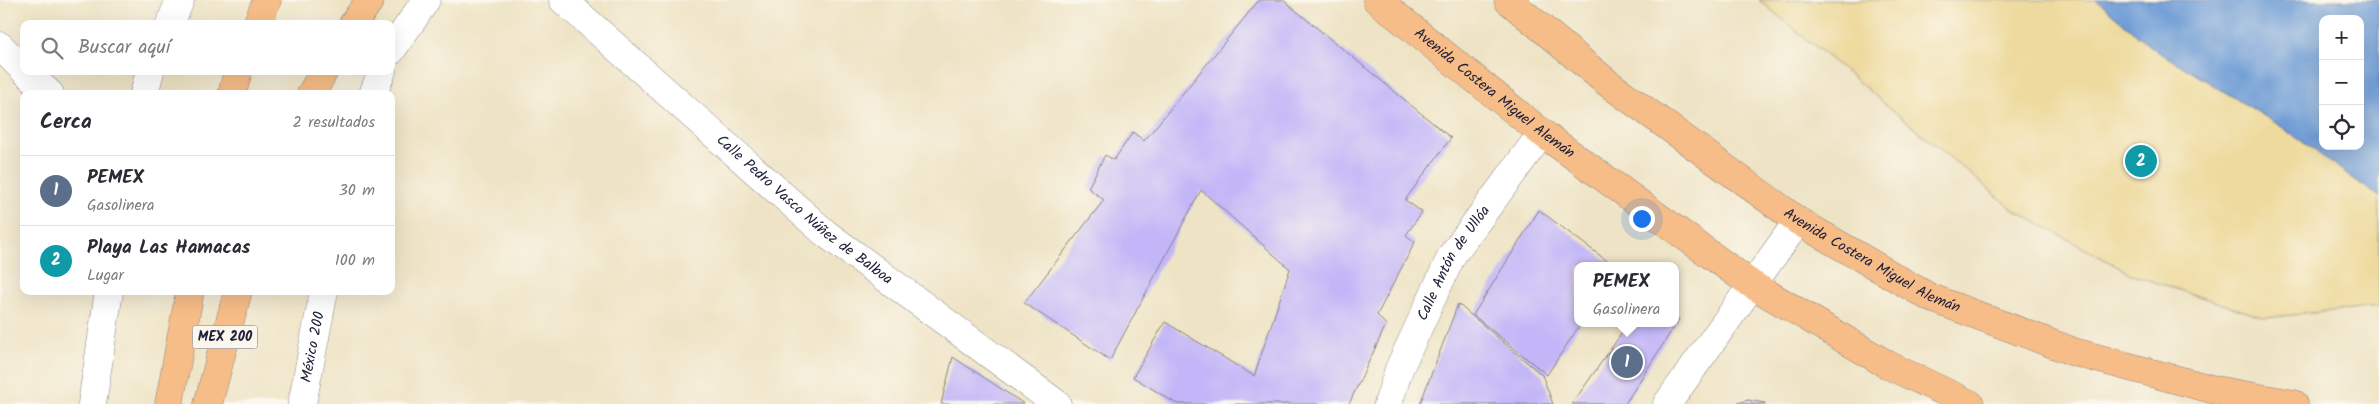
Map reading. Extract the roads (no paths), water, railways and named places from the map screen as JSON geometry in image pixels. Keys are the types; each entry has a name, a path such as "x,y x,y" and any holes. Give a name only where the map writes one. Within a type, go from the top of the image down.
{"main road":[{"path":"259,20 267,0"},
{"path":"357,20 370,0"},
{"name":"Avenida Costera Miguel Alemán","path":"1377,0 1542,133 1751,284 1888,365 1970,404"},
{"name":"Avenida Costera Miguel Alemán","path":"1508,0 1605,81 1798,221 1930,297 2074,352 2215,390 2294,404"},
{"path":"233,90 237,75"},
{"path":"314,90 322,75"},
{"name":"MEX 200","path":"171,393 189,295"},
{"name":"MEX 200","path":"210,393 237,295"}],"street":[{"path":"172,20 180,0"},
{"path":"395,45 426,0"},
{"name":"Calle Pedro Vasco Núñez de Balboa","path":"563,0 825,233 1057,404"},
{"path":"0,46 20,66"},
{"path":"29,75 46,90"},
{"path":"145,90 149,75"},
{"path":"375,90 380,75"},
{"name":"Calle Antón de Ullóa","path":"1388,404 1400,370 1452,255 1542,133"},
{"path":"1667,404 1751,284 1798,221"},
{"path":"92,404 108,295"},
{"name":"México 200","path":"302,404 323,295"}],"water":[{"path":"2096,0 2379,0 2379,197 2279,125 2154,49"}],"place":[{"name":"Playa Las Hamacas","path":"2141,161"},
{"name":"PEMEX","path":"1627,362"}]}
